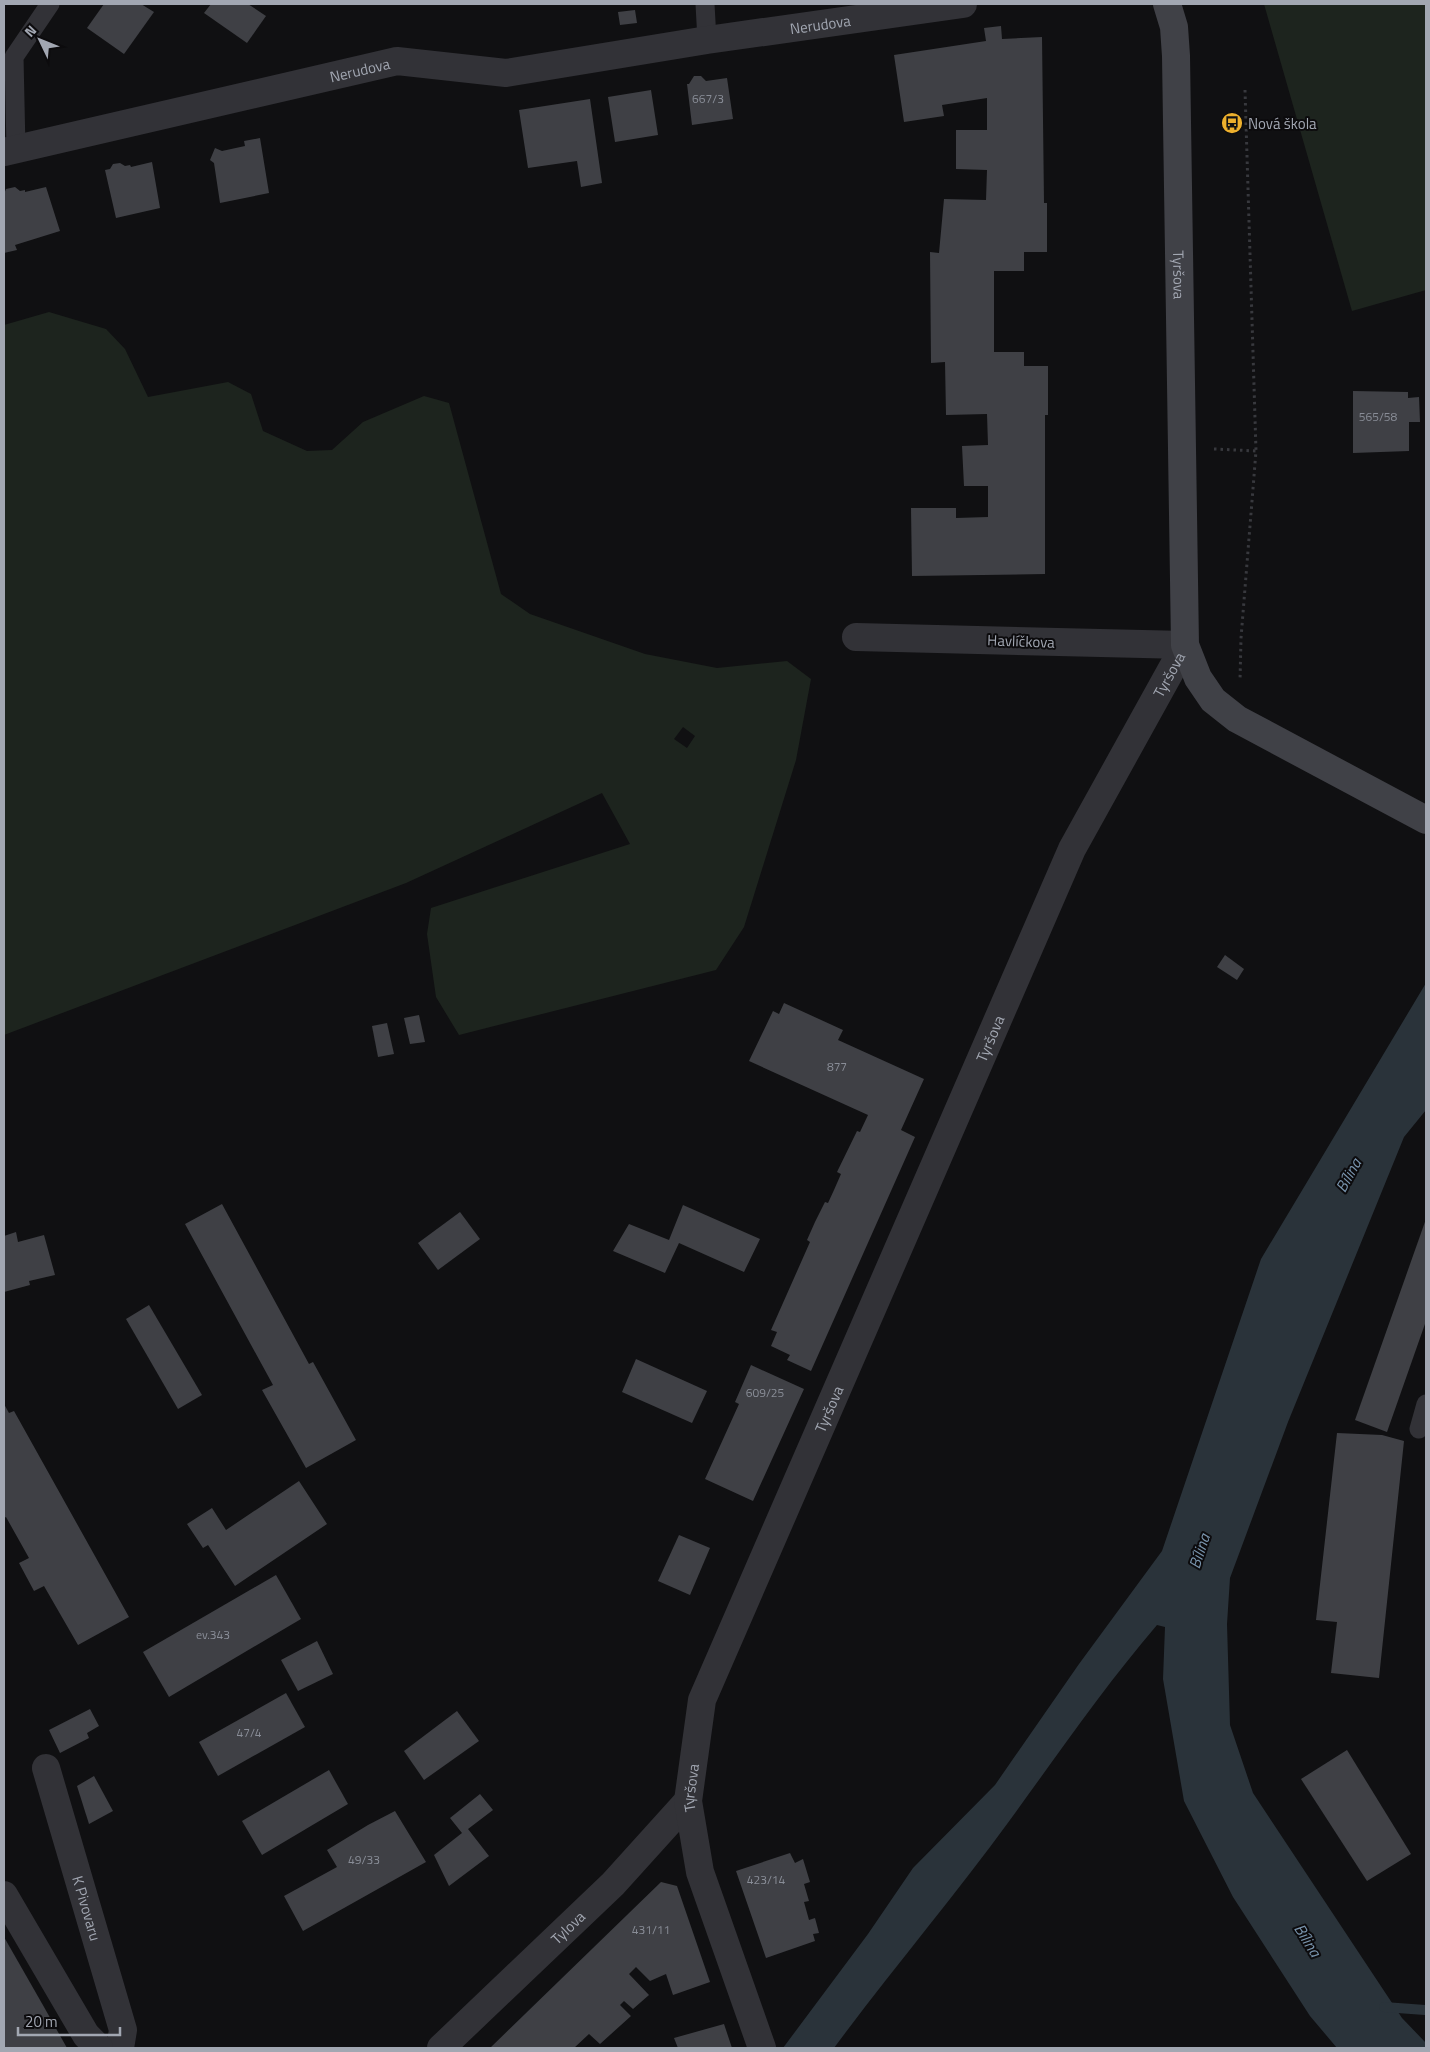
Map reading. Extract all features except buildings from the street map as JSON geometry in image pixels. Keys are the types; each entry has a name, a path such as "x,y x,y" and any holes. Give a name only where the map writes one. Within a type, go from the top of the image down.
{"main road":[{"name":"Tyršova","path":"1167,4 1174,27 1176,56 1185,645"},
{"path":"1185,645 1198,678 1213,700 1237,719 1426,820"}],"street":[{"name":"Nerudova","path":"10,150 397,61 506,73 707,40 963,4"},
{"name":"Havlíčkova","path":"856,637 1185,645"},
{"name":"Tyršova","path":"762,2048 700,1872 688,1801 702,1700 1072,849 1185,645"},
{"name":"K Pivovaru","path":"46,1768 123,2030 120,2048"},
{"name":"Tylova","path":"441,2048 612,1884 688,1801"},
{"path":"4,1895 86,2035 99,2048"}],"lane":[{"name":"Nerudova","path":"10,150 14,57 50,4"},
{"path":"704,4 707,40"},
{"path":"1419,1429 1426,1404"}],"path":[{"path":"1242,686 1239,678 1241,638 1256,451 1245,90"},
{"path":"1205,449 1256,451"}],"shaded area":[{"path":"1264,4 1426,4 1426,290 1352,311"},
{"path":"49,312 106,329 125,349 148,397 228,382 251,394 263,431 307,451 332,450 363,422 424,396 449,403 501,594 530,614 645,654 717,668 787,661 811,679 796,760 744,927 716,970 459,1035 436,997 427,934 431,908 630,844 602,793 406,883 4,1035 4,325","holes":["683,727 695,736 687,748 674,739"]}],"water":[{"name":"Bílina","path":"1426,983 1426,1110 1404,1137 1288,1422 1230,1578 1227,1624 1230,1725 1253,1793 1402,2018 1426,2043 1426,2048 1337,2048 1310,2016 1233,1897 1184,1801 1163,1679 1165,1627 1157,1625 1100,1697 989,1849 834,2048 783,2048 868,1934 913,1868 995,1785 1079,1664 1162,1551 1261,1259"}],"waterway":[{"path":"1384,2007 1425,2010"}],"place":[{"name":"Nová škola","path":"1232,123"}]}
